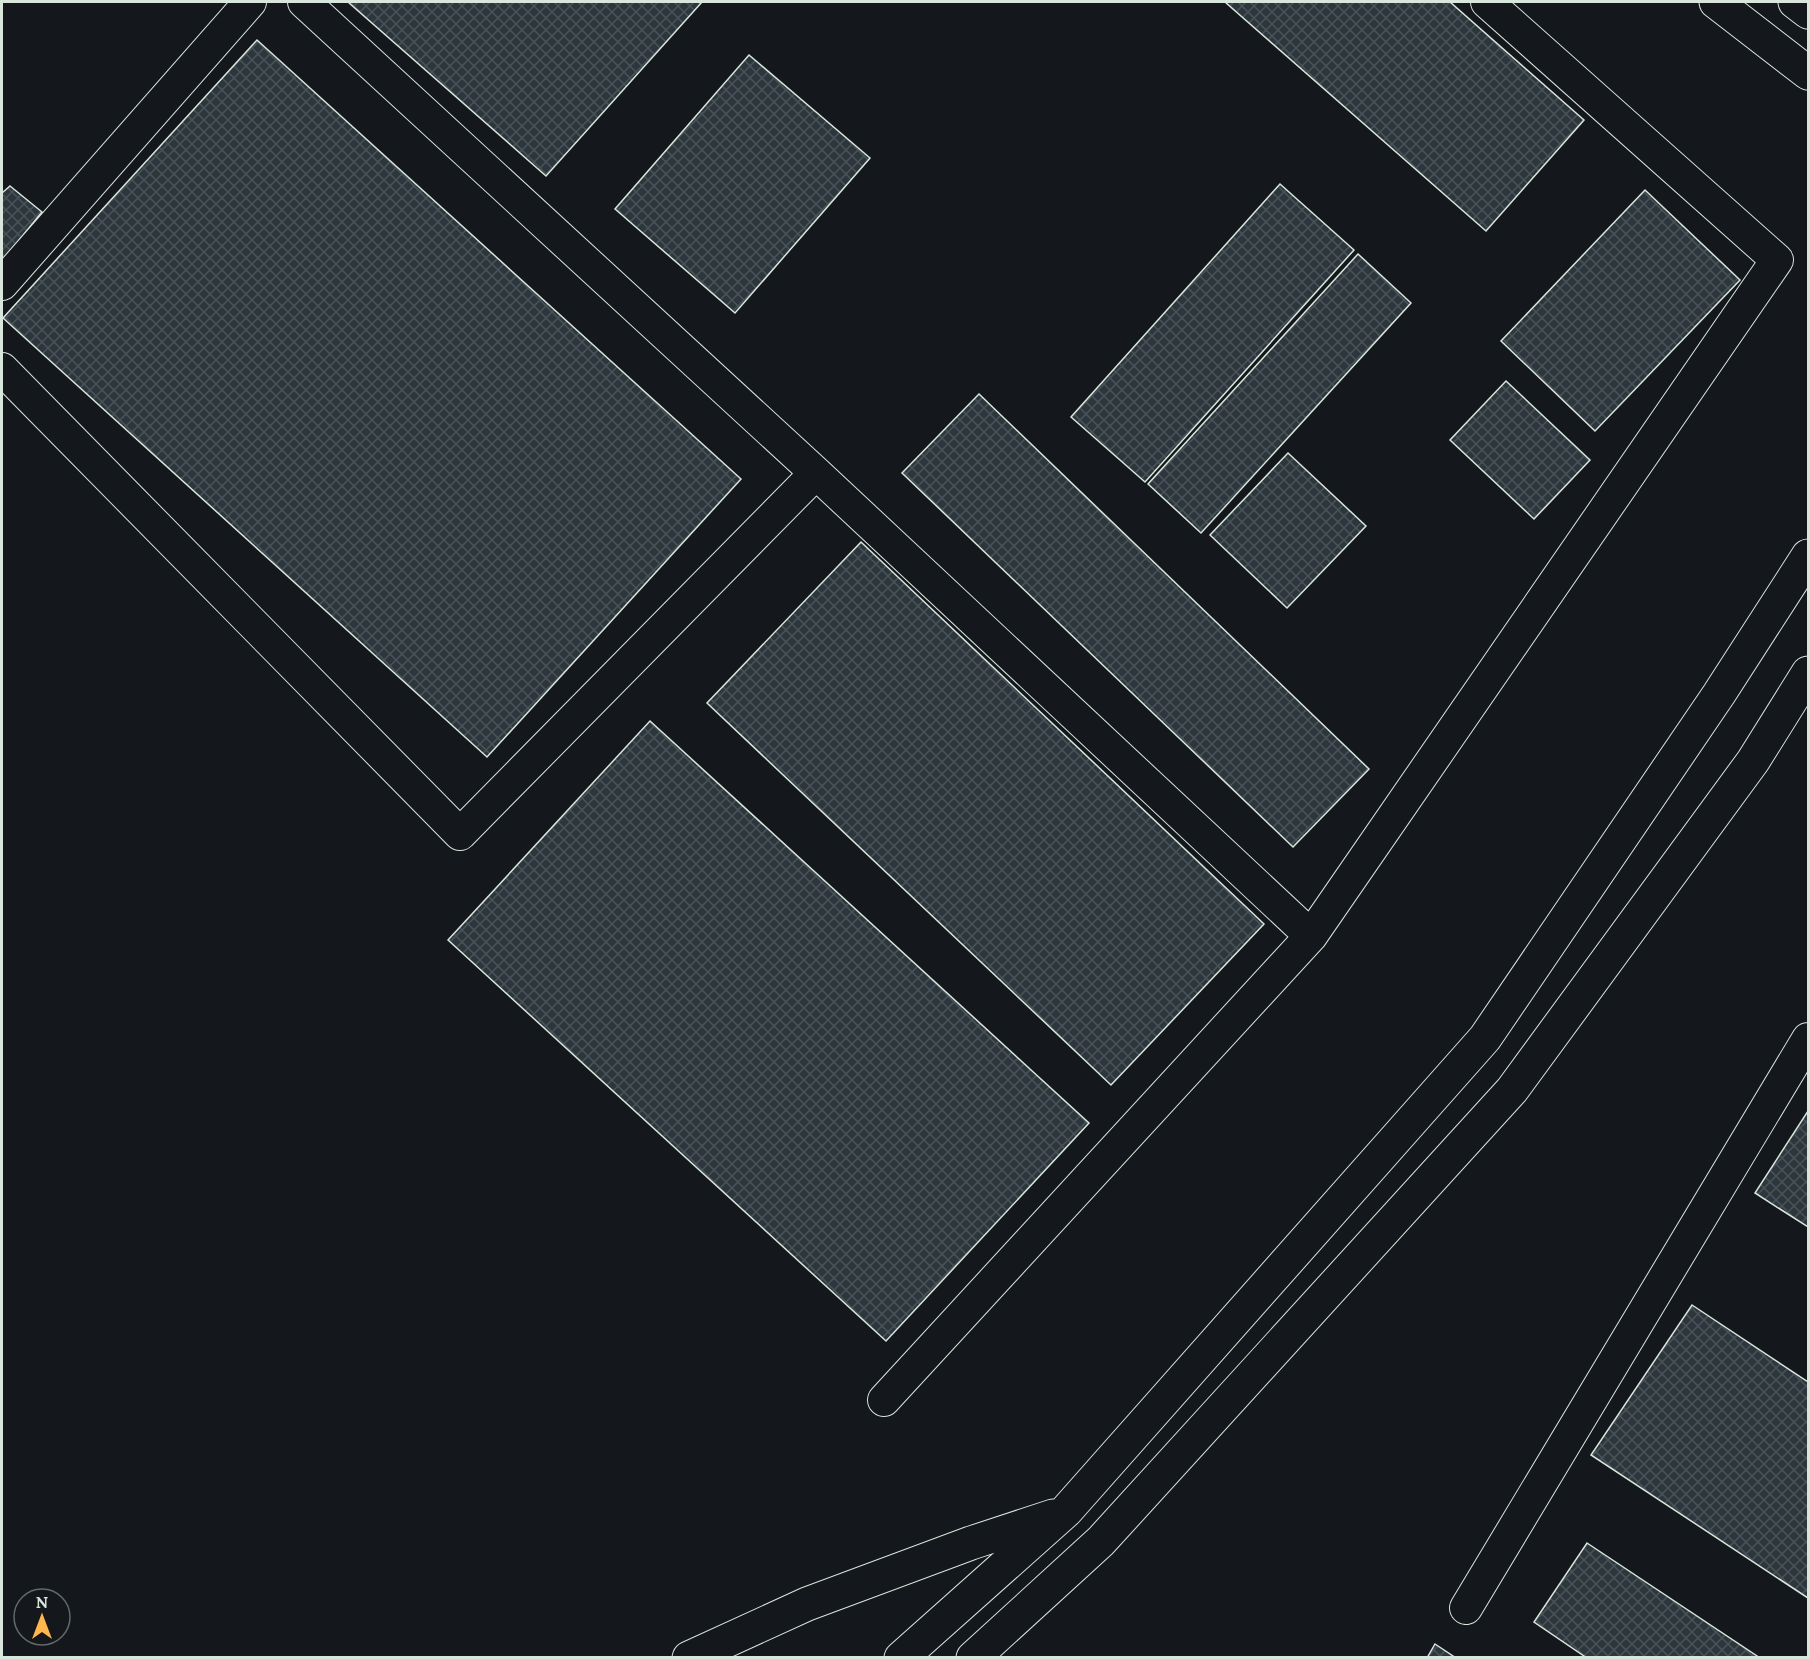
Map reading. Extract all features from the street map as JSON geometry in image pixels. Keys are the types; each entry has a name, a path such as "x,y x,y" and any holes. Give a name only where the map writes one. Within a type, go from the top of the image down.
{"main road":[{"path":"1716,2 1809,73"},
{"path":"1795,2 1809,12"},
{"path":"901,1658 1066,1511 1485,1038 1719,694 1809,556"},
{"path":"973,1658 1101,1540 1512,1090 1753,761 1809,672"},
{"path":"689,1658 807,1604 971,1543 1066,1511"}],"street":[{"path":"2,284 250,2"},
{"path":"304,2 816,473 1311,936"},
{"path":"884,1400 1311,936 1777,260 1487,2"},
{"path":"2,369 460,834 816,473"},
{"path":"1466,1608 1809,1039"}],"building":[{"path":"348,2 702,2 546,176"},
{"path":"1225,2 1450,2 1584,120 1486,231"},
{"path":"257,40 741,479 487,757 3,318"},
{"path":"749,55 870,158 735,313 615,209"},
{"path":"1280,184 1354,250 1145,482 1071,417"},
{"path":"10,186 42,212 2,261 2,193"},
{"path":"1645,190 1740,280 1595,431 1501,341"},
{"path":"1358,254 1411,303 1201,533 1148,484"},
{"path":"1506,381 1590,460 1534,519 1450,440"},
{"path":"979,394 1369,769 1293,847 902,473"},
{"path":"1288,453 1366,526 1287,608 1210,535"},
{"path":"861,542 1264,924 1111,1085 707,703"},
{"path":"650,721 1089,1123 886,1341 448,940"},
{"path":"1808,1111 1808,1227 1755,1193"},
{"path":"1692,1305 1808,1382 1808,1598 1591,1455"},
{"path":"1587,1543 1760,1658 1587,1658 1534,1622"},
{"path":"1435,1644 1456,1658 1427,1658"}]}
